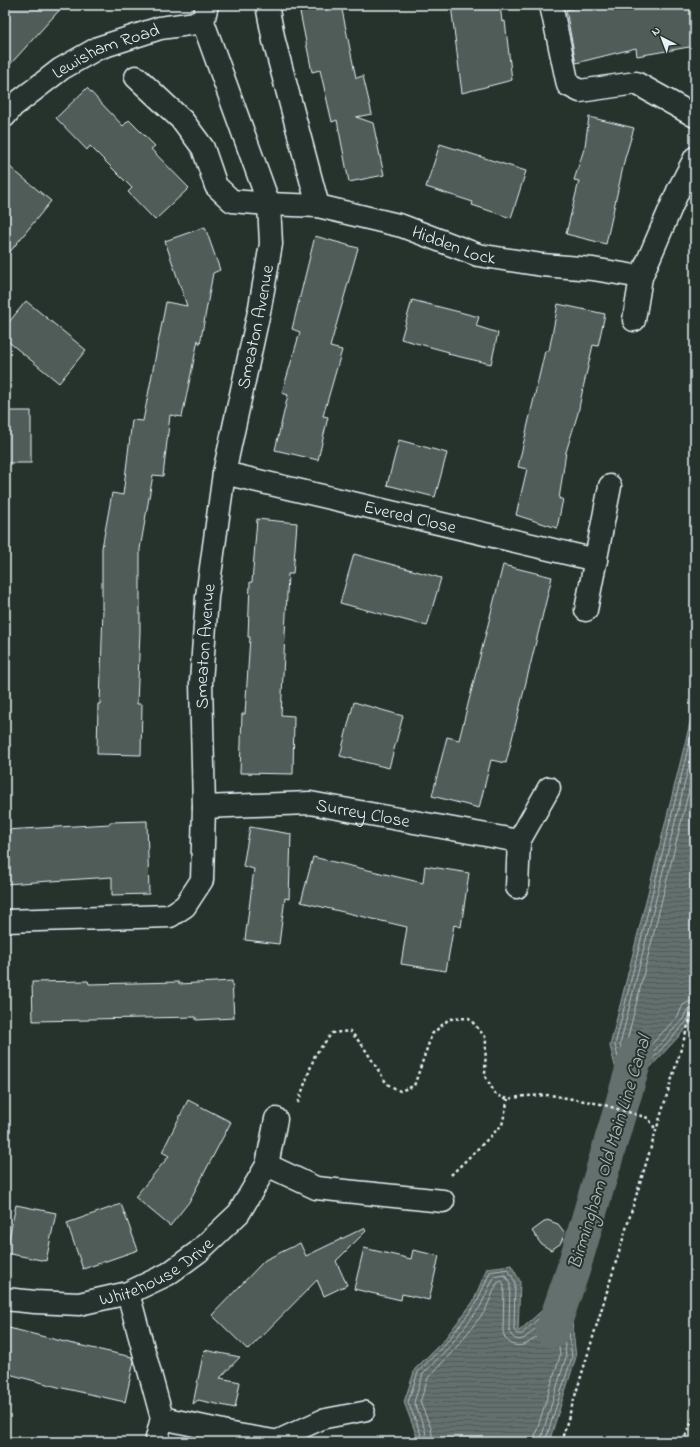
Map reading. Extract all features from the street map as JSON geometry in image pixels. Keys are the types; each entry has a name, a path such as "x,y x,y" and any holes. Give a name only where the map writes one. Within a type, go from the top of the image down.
{"street":[{"path":"267,5 274,41 318,206"},
{"path":"551,5 568,85 580,91 636,83 695,116"},
{"name":"Lewisham Road","path":"5,116 13,106 61,69 98,48 205,14"},
{"name":"Smeaton Avenue","path":"5,921 170,916 184,906 202,880 204,807 201,682 207,597 224,473 260,307 271,244 269,204 205,14"},
{"path":"136,77 183,121 202,148 216,186 232,201 269,204"},
{"path":"634,320 641,277 678,191 695,158"},
{"name":"Hidden Lock","path":"269,204 318,206 402,226 478,255 542,265 593,269 641,277"},
{"name":"Evered Close","path":"224,473 596,560"},
{"path":"586,610 610,486"},
{"path":"517,887 519,841 549,788"},
{"name":"Surrey Close","path":"204,807 310,803 519,841"},
{"name":"Whitehouse Drive","path":"5,1298 35,1302 79,1304 128,1294 168,1274 198,1252 239,1213 267,1165 276,1119"},
{"path":"267,1165 316,1188 443,1201"},
{"path":"128,1294 162,1418 156,1442"},
{"path":"162,1418 223,1431"}],"lane":[{"path":"223,1431 277,1440 323,1419 365,1411"}],"path":[{"path":"561,1442 695,1003"},
{"path":"276,1119 298,1102 315,1055 332,1033 350,1031 363,1046 387,1084 400,1092 414,1086 432,1034 448,1019 469,1018 486,1038 485,1076 496,1095 508,1099 525,1096 550,1095 601,1104 648,1118 656,1130"},
{"path":"443,1201 446,1180 502,1125 508,1099"},
{"path":"683,1442 695,1414"}],"water":[{"path":"695,703 695,1010 691,1023 623,1097 610,1046"},
{"path":"511,1265 520,1281 518,1332 568,1287 576,1357 549,1442 419,1442 404,1402 415,1369 443,1341 473,1302 487,1268"}],"building":[{"path":"5,5 64,5 5,70"},
{"path":"332,5 341,5 356,78 363,76 372,114 356,117 373,123 384,175 349,182 337,120 332,122 320,70 312,72 300,12"},
{"path":"451,5 500,5 502,22 505,21 512,80 462,93"},
{"path":"590,5 695,5 695,46 637,56 636,48 576,63 566,10"},
{"path":"87,88 123,126 129,120 155,146 151,149 189,188 155,220 128,192 132,188 90,146 87,150 56,118"},
{"path":"589,117 634,128 625,158 606,244 566,234 579,181 574,180 585,146"},
{"path":"440,144 526,171 511,218 472,205 473,202 426,187"},
{"path":"5,163 51,201 5,258"},
{"path":"205,227 220,270 213,273 200,344 198,340 182,417 170,415 163,476 153,475 140,549 140,632 137,704 142,704 141,755 97,754 103,609 102,548 112,493 123,495 132,420 143,421 166,302 187,306 165,241"},
{"path":"315,236 358,248 330,347 342,350 323,416 328,417 318,460 275,450 288,395 282,393 300,332 292,329"},
{"path":"412,300 479,317 476,326 498,333 491,364 448,354 449,352 401,339"},
{"path":"26,301 86,350 59,383 5,339 5,327"},
{"path":"558,304 605,314 598,346 593,345 578,413 566,452 559,499 563,499 557,528 516,515 527,469 518,467 545,351 549,351"},
{"path":"5,411 31,411 31,463 5,463"},
{"path":"399,440 447,453 435,497 387,485"},
{"path":"257,519 297,523 293,574 288,574 281,715 294,716 293,774 240,773 242,714 245,714 250,637 248,637 250,582 252,582"},
{"path":"354,554 441,578 427,626 340,603"},
{"path":"503,565 552,577 506,763 491,760 479,808 432,796 447,737 459,740"},
{"path":"354,702 403,716 389,768 340,756"},
{"path":"147,821 149,894 112,895 112,877 5,884 5,830 110,824 110,822"},
{"path":"250,827 291,834 289,899 285,898 279,944 245,940 254,869 243,866"},
{"path":"313,857 423,883 425,866 469,873 461,927 454,925 446,971 401,964 407,927 301,902"},
{"path":"88,981 89,984 179,982 179,984 232,981 234,1018 196,1020 196,1017 33,1021 32,982"},
{"path":"188,1100 231,1122 189,1202 170,1226 135,1197 169,1156 162,1152"},
{"path":"121,1204 138,1250 83,1269 67,1223"},
{"path":"16,1205 56,1213 46,1261 6,1253"},
{"path":"547,1220 558,1224 565,1233 560,1244 551,1250 541,1244 532,1231"},
{"path":"364,1228 366,1231 336,1261 347,1285 324,1296 317,1280 248,1350 212,1315 265,1260 300,1243 306,1256"},
{"path":"364,1248 411,1259 413,1250 439,1256 429,1300 402,1294 401,1300 354,1289"},
{"path":"5,1327 132,1357 134,1361 125,1402 5,1373"},
{"path":"204,1350 240,1357 220,1378 240,1382 235,1408 198,1400 193,1404"}],"waterway":[{"name":"Birmingham Old Main Line Canal","path":"552,1331 573,1270 637,1053"}]}
